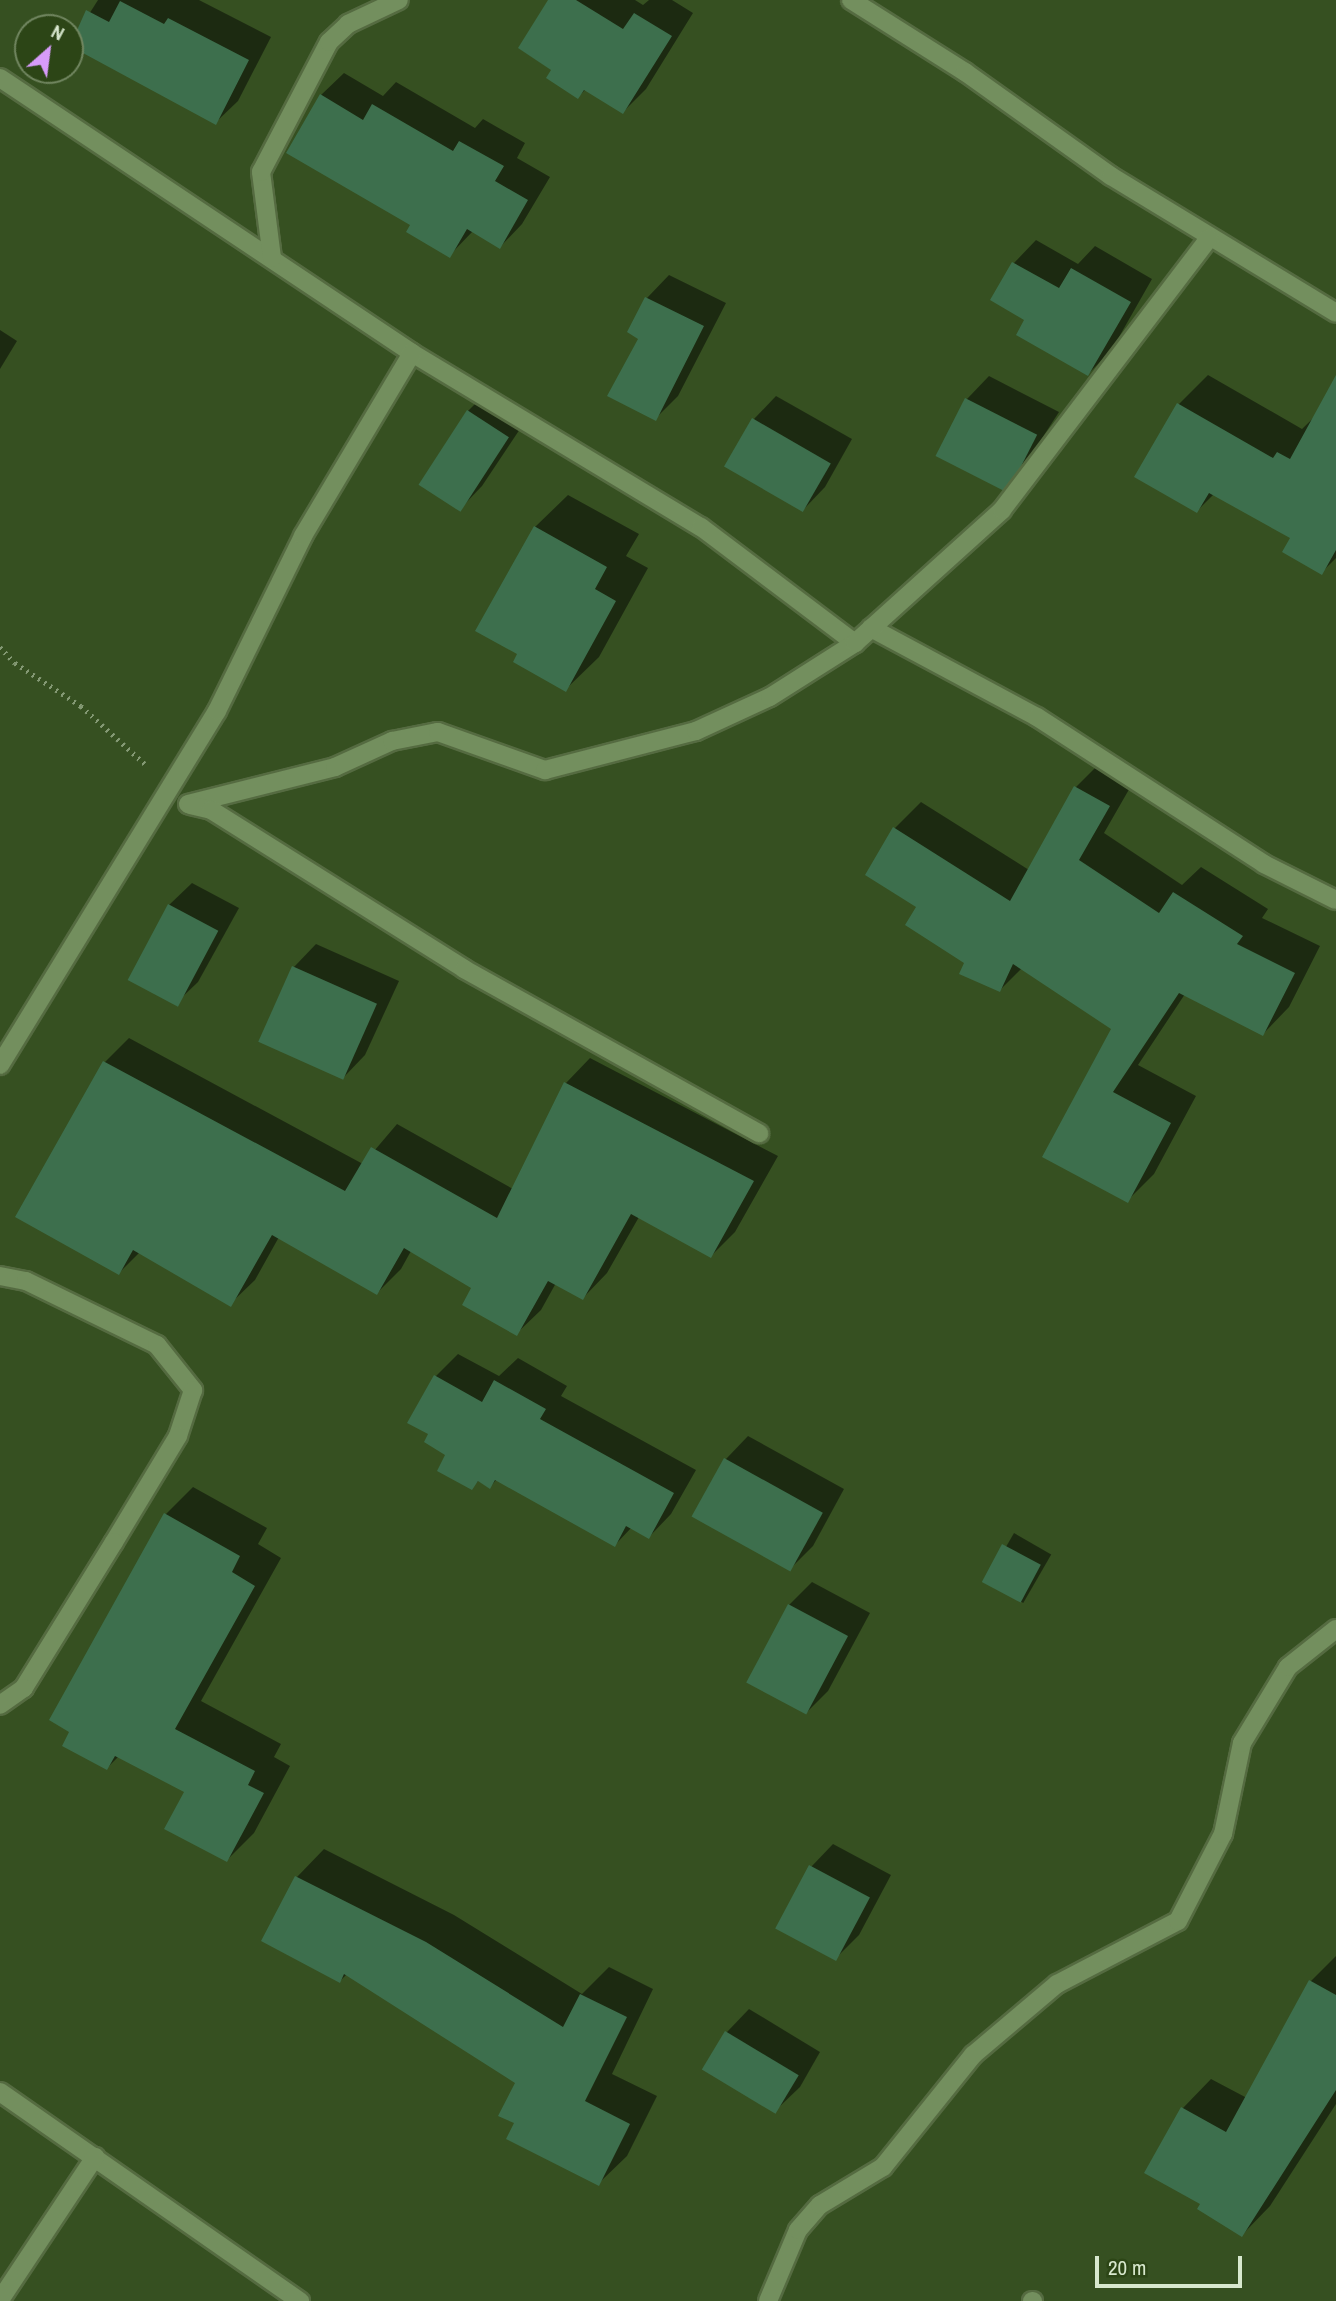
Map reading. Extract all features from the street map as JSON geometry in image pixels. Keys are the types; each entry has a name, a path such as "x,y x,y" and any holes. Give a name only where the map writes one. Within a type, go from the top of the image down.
{"street":[{"path":"272,258 261,172 329,42 348,24 399,0"},
{"path":"851,0 965,72 1111,176 1336,313"},
{"path":"0,78 412,353 701,527 855,643"},
{"path":"188,804 335,767 391,741 438,732 545,770 595,760 696,731 770,697 855,643 1002,510 1209,238"},
{"path":"0,1065 217,711 303,536 412,353"},
{"path":"871,628 1037,717 1264,864 1336,900"},
{"path":"169,793 188,804 211,810 464,969 760,1133"},
{"path":"0,1276 26,1281 157,1345 193,1390 178,1436 114,1542 24,1688 0,1705"},
{"path":"768,2301 798,2230 820,2206 883,2167 973,2055 1057,1984 1178,1921 1223,1835 1242,1743 1288,1667 1336,1629"},
{"path":"0,2092 300,2301"},
{"path":"0,2300 95,2157"}],"path":[{"path":"0,648 15,663 81,706 169,793"}],"building":[{"path":"548,0 576,0 623,29 634,13 672,36 623,114 584,90 578,99 546,78 551,70 518,48"},
{"path":"120,1 164,24 168,18 249,60 216,125 84,54 86,10 109,22"},
{"path":"320,94 363,120 372,104 453,151 459,141 504,166 495,181 528,200 500,249 467,229 450,258 406,232 410,225 286,153"},
{"path":"1012,262 1059,288 1071,268 1131,302 1088,376 1016,335 1024,320 990,300"},
{"path":"645,297 704,326 656,421 607,396 638,339 627,332"},
{"path":"1336,375 1336,550 1322,575 1282,552 1290,538 1209,493 1197,513 1134,477 1177,403 1273,458 1277,452 1290,459"},
{"path":"965,398 1037,435 1008,493 935,456"},
{"path":"467,410 509,437 460,512 419,485"},
{"path":"752,418 831,464 803,512 724,466"},
{"path":"534,526 607,567 595,589 616,601 566,692 513,662 517,654 475,631"},
{"path":"1074,786 1110,806 1079,860 1159,913 1173,892 1243,936 1237,944 1295,973 1263,1036 1179,993 1113,1092 1171,1123 1128,1203 1042,1157 1111,1029 1013,964 1000,992 959,974 964,963 905,925 916,907 865,875 893,827 1010,901"},
{"path":"168,904 218,931 178,1007 128,980"},
{"path":"292,966 377,1004 343,1080 258,1042"},
{"path":"103,1061 345,1191 371,1147 497,1218 564,1082 754,1181 711,1258 631,1214 583,1300 548,1281 517,1336 462,1305 471,1288 404,1248 377,1295 272,1235 231,1307 133,1250 119,1275 15,1217"},
{"path":"434,1375 482,1402 494,1380 546,1409 540,1419 674,1493 649,1539 626,1526 615,1547 495,1480 490,1489 478,1481 472,1490 437,1471 445,1455 424,1442 428,1434 407,1423"},
{"path":"724,1458 823,1513 790,1571 692,1517"},
{"path":"164,1513 240,1556 232,1572 255,1586 175,1729 255,1771 248,1785 264,1793 227,1862 164,1829 184,1792 115,1756 107,1770 62,1746 69,1732 49,1720"},
{"path":"1002,1544 1041,1565 1021,1603 982,1582"},
{"path":"788,1604 848,1636 806,1715 746,1683"},
{"path":"809,1865 870,1897 836,1961 775,1929"},
{"path":"295,1876 426,1942 563,2027 580,1994 627,2017 585,2101 630,2124 599,2186 506,2139 514,2123 498,2116 515,2083 344,1974 340,1983 261,1941"},
{"path":"1309,1980 1336,1995 1336,2090 1242,2237 1197,2209 1200,2204 1144,2173 1181,2107 1226,2132"},
{"path":"725,2031 799,2075 776,2114 702,2070"}]}
